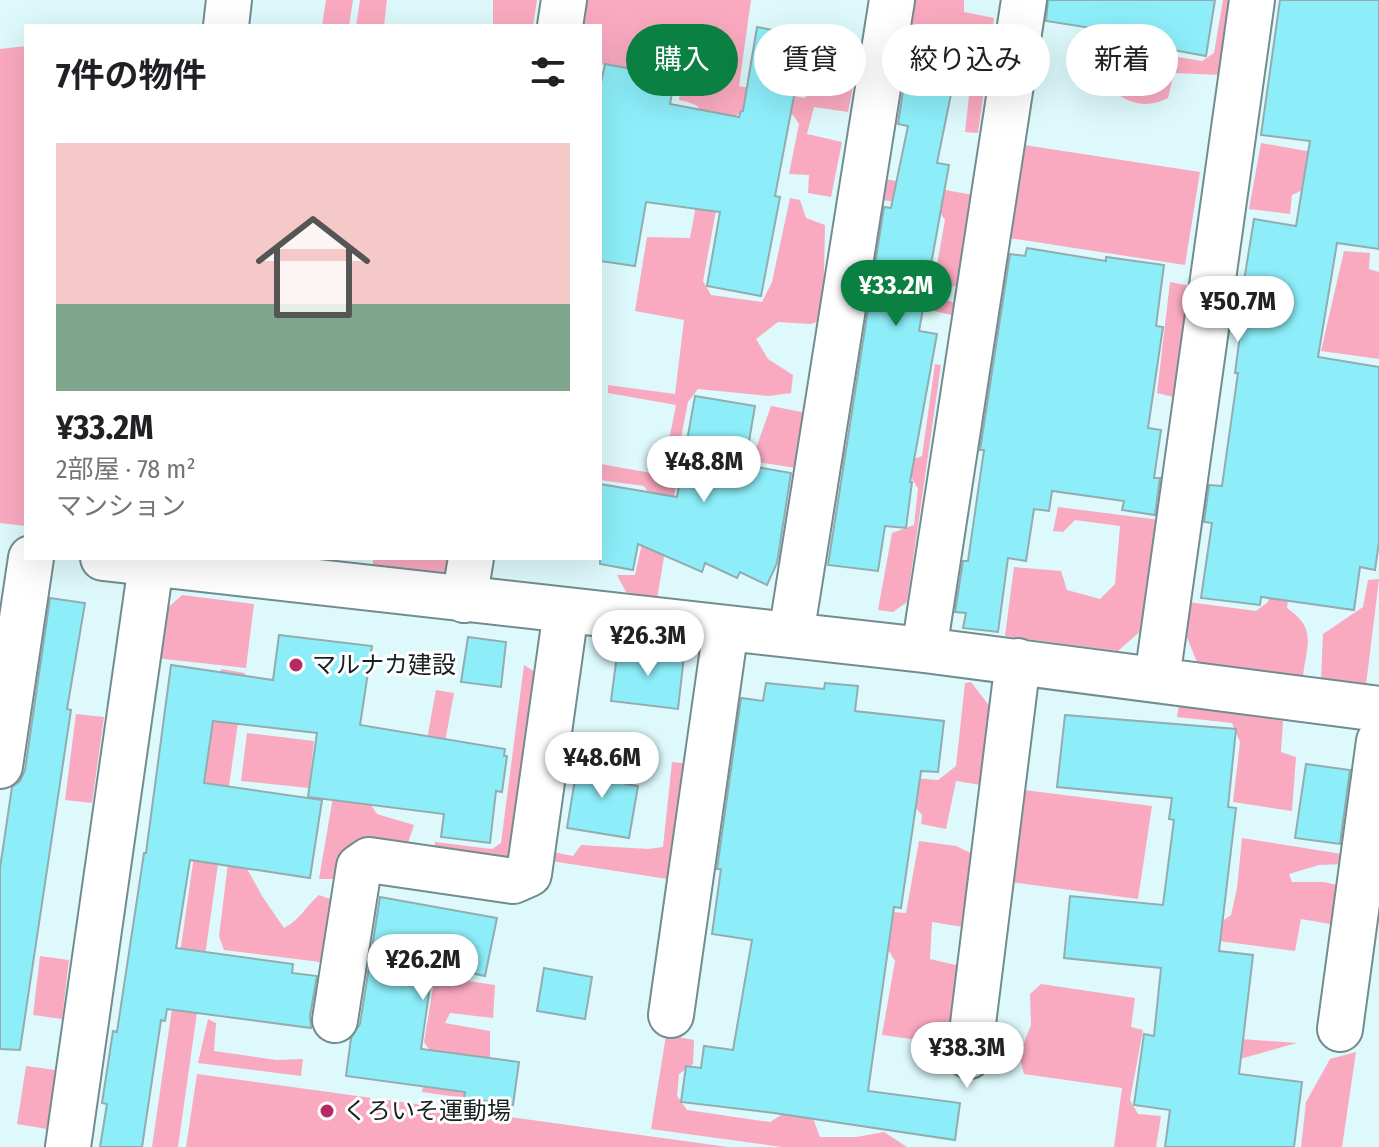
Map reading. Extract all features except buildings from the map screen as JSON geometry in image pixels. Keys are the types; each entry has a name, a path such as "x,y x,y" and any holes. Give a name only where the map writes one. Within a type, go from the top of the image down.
{"street":[{"path":"226,24 229,0"},
{"path":"560,24 564,0"},
{"path":"791,635 892,0"},
{"path":"924,650 1024,0"},
{"path":"1157,679 1252,0"},
{"path":"0,546 24,550"},
{"path":"0,766 31,560"},
{"path":"464,600 471,560"},
{"path":"68,1147 151,561 464,600 1018,661 1379,709"},
{"path":"335,1020 359,867 369,860 513,881 529,874 566,611"},
{"path":"671,1015 726,628"},
{"path":"971,1057 1018,661"},
{"path":"1340,1029 1379,741"}],"shaded area":[{"path":"326,0 353,0 349,24 322,24"},
{"path":"360,0 387,0 384,24 356,24"},
{"path":"493,0 537,0 533,24 493,24"},
{"path":"586,0 751,0 739,86 754,89 754,96 851,96 848,112 814,107 807,134 842,142 831,197 808,193 809,175 789,174 799,124 793,115 747,108 733,118 703,281 711,295 762,302 772,282 790,198 800,200 806,218 825,225 823,320 810,324 778,322 756,339 768,359 793,375 791,393 769,396 698,389 688,402 675,468 689,479 734,485 753,457 771,406 807,413 796,468 758,462 738,497 676,485 657,599 626,592 617,575 635,575 652,498 644,486 602,480 602,464 662,475 676,405 608,393 608,385 675,394 684,320 635,311 647,237 690,238 704,129 697,106 679,100 679,96 738,96 738,24 626,24 626,68 602,64 602,24 583,24"},
{"path":"911,0 964,0 964,12 994,18 993,24 908,24"},
{"path":"1223,0 1232,0 1221,75 1178,73 1178,57 1202,61 1214,53"},
{"path":"24,46 24,526 0,523 0,49"},
{"path":"969,96 983,96 978,133 965,132"},
{"path":"1120,96 1168,96 1154,103 1133,102"},
{"path":"1261,143 1312,152 1311,186 1292,195 1290,214 1249,209"},
{"path":"1024,145 1200,172 1185,265 1009,238"},
{"path":"885,179 973,195 958,285 942,290 940,297 954,303 952,315 929,310 945,220 937,208 882,200"},
{"path":"1344,251 1370,253 1369,269 1379,272 1379,359 1321,351"},
{"path":"1170,282 1191,286 1173,397 1157,393"},
{"path":"935,364 941,365 907,602 893,612 878,610 892,533 914,525 918,489 911,477 840,468 844,449 909,461 922,456"},
{"path":"1058,507 1160,520 1144,628 1118,651 1005,636 1014,567 1061,571 1067,590 1100,599 1115,584 1120,526 1075,520 1063,532 1053,531"},
{"path":"1275,552 1293,554 1287,608 1303,623 1308,638 1303,676 1197,662 1184,630 1188,602 1256,611 1268,602"},
{"path":"373,560 455,560 453,569 442,577 373,565"},
{"path":"1379,579 1366,685 1321,678 1323,634 1363,607 1368,580"},
{"path":"182,595 254,604 246,668 155,658 161,614"},
{"path":"524,665 543,677 518,851 498,862 434,853 435,842 492,849 501,843"},
{"path":"221,669 245,673 178,1147 152,1147"},
{"path":"971,682 994,712 981,785 956,781 946,829 921,824 922,815 915,807 863,799 849,812 837,893 850,909 906,913 919,841 956,846 973,854 963,927 932,922 930,959 960,966 951,1026 933,1042 882,1035 895,961 886,946 844,941 832,947 826,969 807,966 841,728 864,730 863,755 876,775 938,780 956,766 965,683"},
{"path":"436,690 454,693 443,753 425,750"},
{"path":"1179,705 1283,721 1281,752 1296,757 1292,811 1233,802 1240,742 1232,723 1177,717"},
{"path":"76,714 104,717 92,803 65,800"},
{"path":"247,733 314,741 309,788 241,781"},
{"path":"672,762 691,764 674,880 551,861 553,852 573,856 581,845 663,847"},
{"path":"237,790 256,790 244,863 284,928 295,921 319,895 339,902 328,963 224,950 219,936"},
{"path":"1024,790 1152,806 1138,899 1010,882"},
{"path":"334,791 364,794 377,814 414,825 407,846 344,879 319,879"},
{"path":"1242,838 1348,855 1346,864 1319,865 1289,874 1292,882 1323,882 1343,886 1336,925 1301,919 1295,951 1166,934 1214,927 1231,915"},
{"path":"40,956 69,960 62,1019 33,1015"},
{"path":"435,976 495,985 493,1018 450,1013 445,1023 490,1031 490,1058 471,1056 464,1098 422,1092 430,1051 424,1042"},
{"path":"1041,984 1135,998 1131,1027 1143,1030 1130,1100 1138,1114 1161,1116 1156,1147 1114,1147 1122,1088 1024,1074 1019,1055 1031,1025 1030,994"},
{"path":"208,1019 216,1023 214,1051 276,1060 303,1059 301,1076 198,1063"},
{"path":"666,1035 694,1040 693,1064 679,1074 677,1096 687,1110 770,1122 783,1114 811,1113 820,1137 856,1137 884,1132 907,1147 783,1147 651,1129"},
{"path":"1198,1036 1297,1043 1222,1064"},
{"path":"1356,1052 1342,1147 1301,1147 1306,1102 1330,1059"},
{"path":"26,1066 55,1070 47,1129 17,1124"},
{"name":"くろいそ運動場","path":"197,1074 728,1147 186,1147"}],"place":[{"name":"マルナカ建設","path":"296,665"},
{"name":"くろいそ運動場","path":"327,1111"}]}
